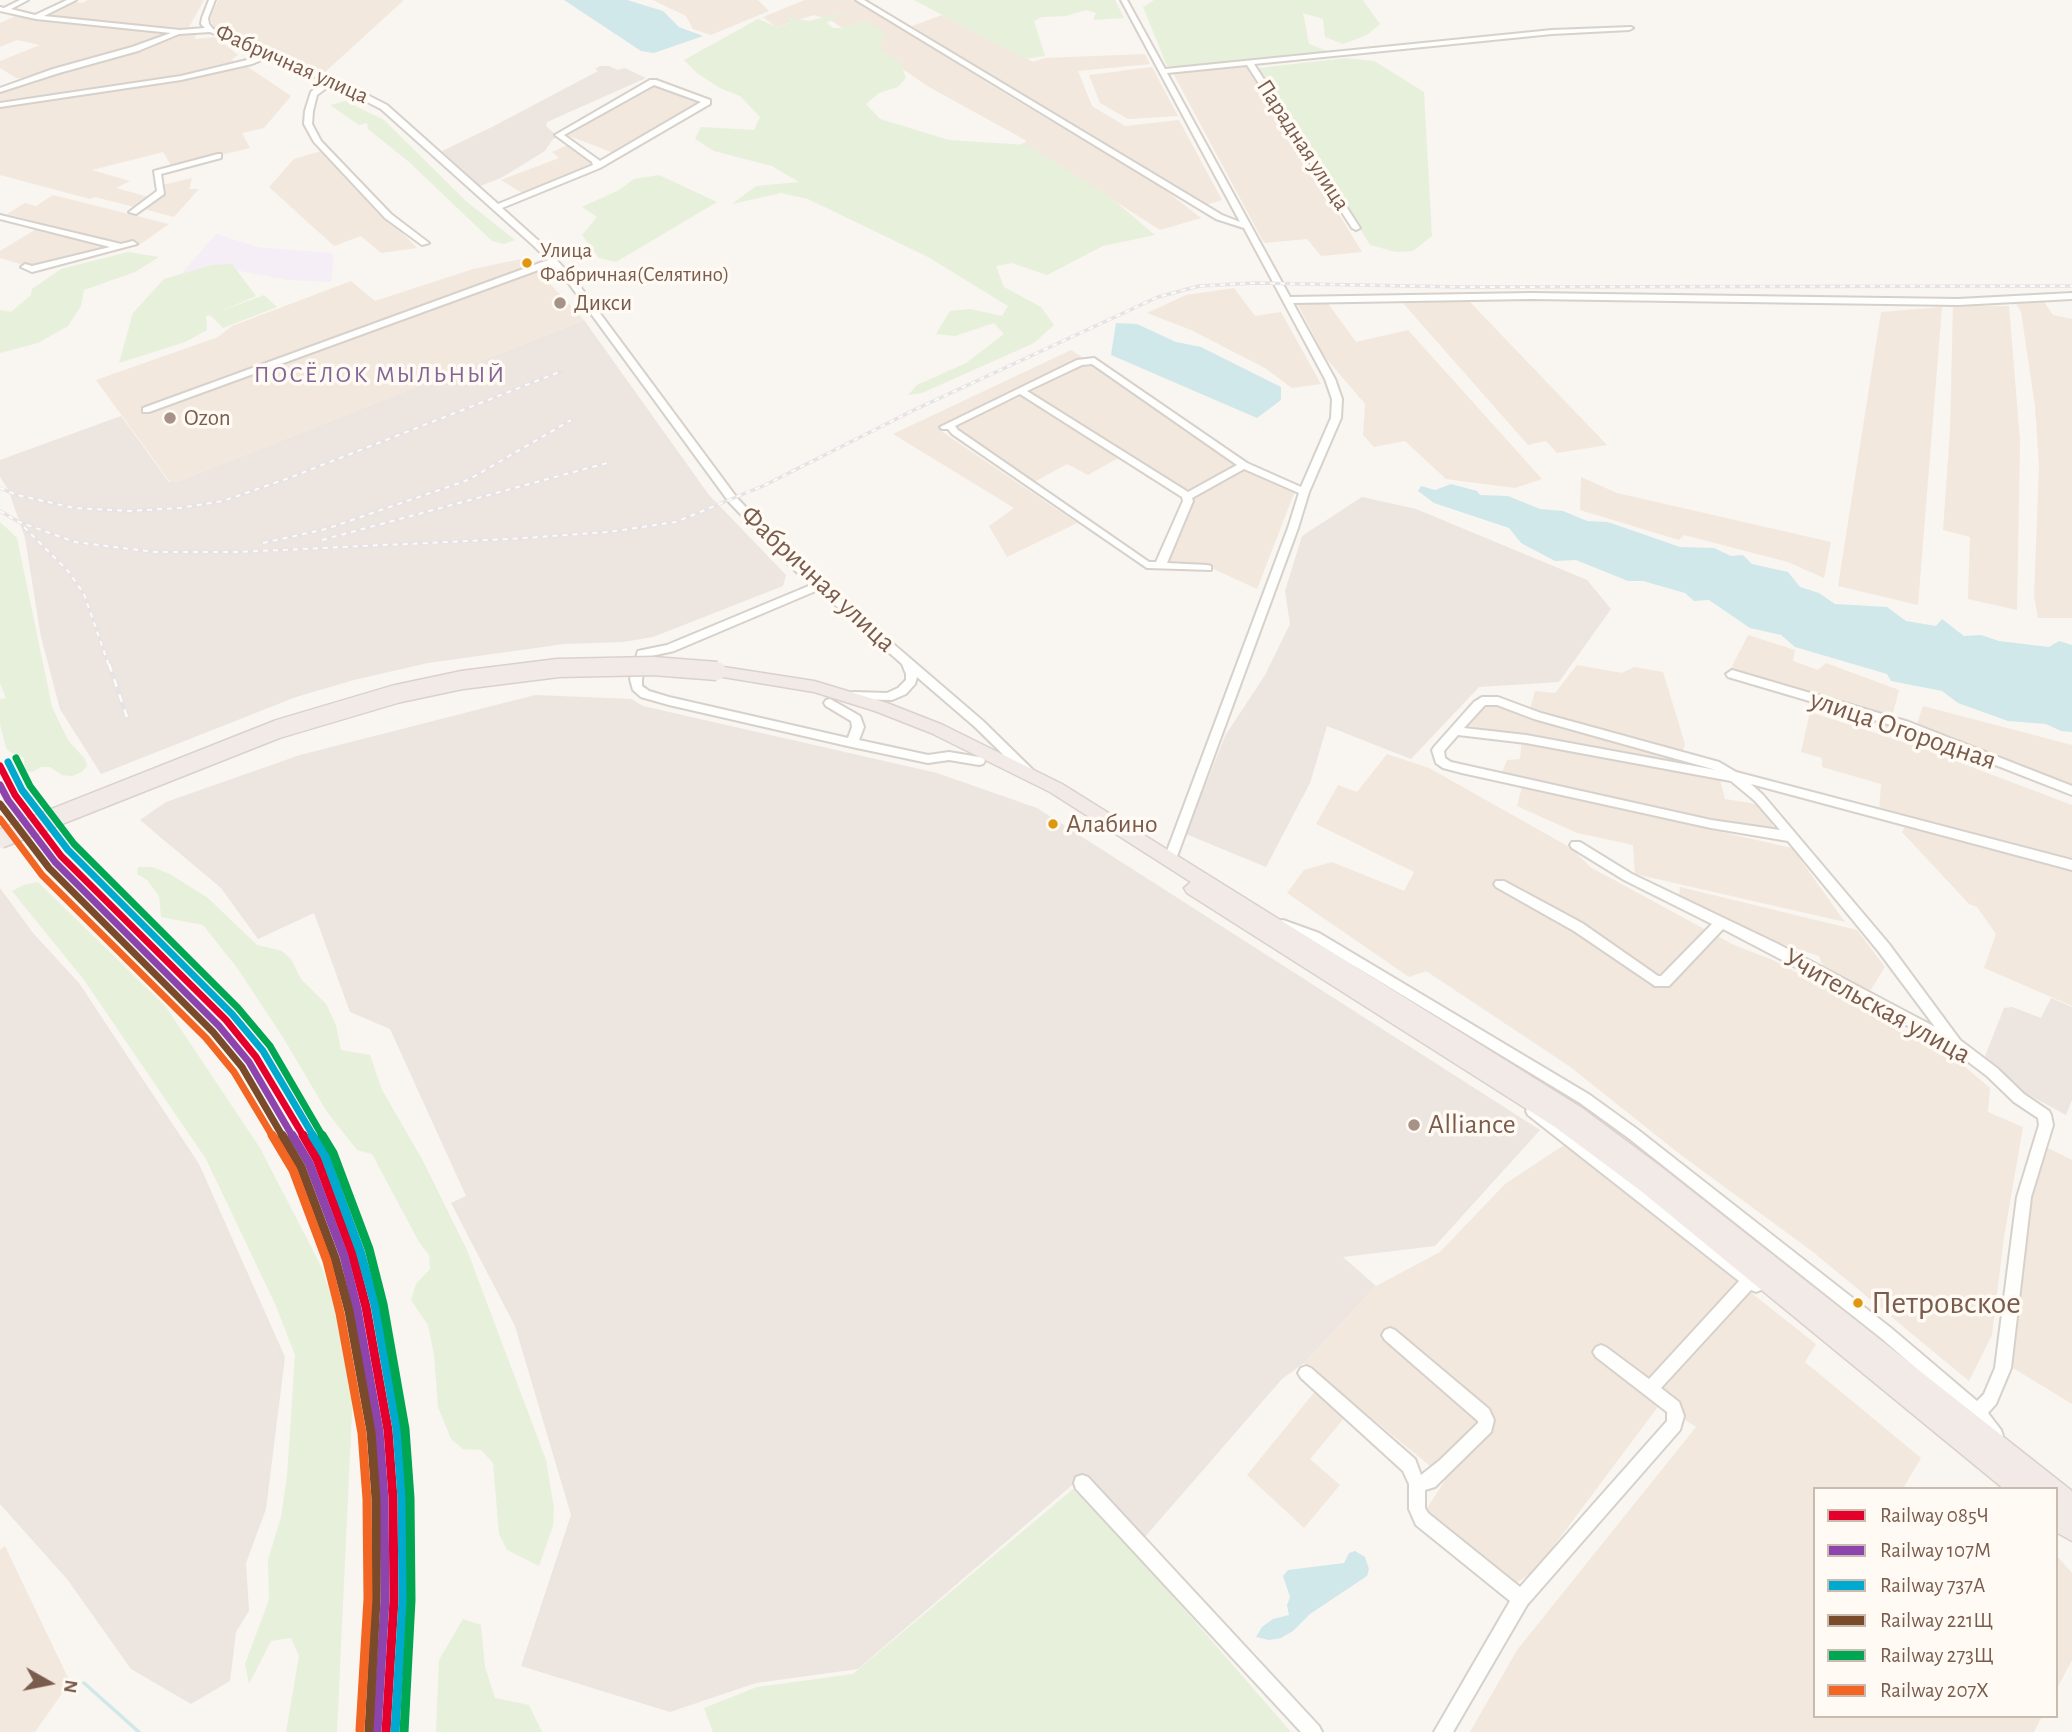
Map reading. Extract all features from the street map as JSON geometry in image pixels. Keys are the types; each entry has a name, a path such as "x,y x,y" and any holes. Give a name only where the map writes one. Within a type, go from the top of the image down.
{"highway":[{"path":"0,839 278,729 354,704 500,674 568,668 653,666 715,676 766,689 837,699 928,725 1031,774 1583,1120 1653,1172 2047,1487"},
{"path":"0,851 282,738 397,704 463,690 546,679 715,676"},
{"path":"837,699 979,761 1047,795 1499,1079 1562,1121 1648,1185 2020,1487"},
{"path":"2058,1495 2072,1506"}],"street":[{"path":"3,10 25,0"},
{"path":"36,17 73,0"},
{"name":"Фабричная улица","path":"212,0 205,21 211,30 338,83 384,107 554,261 592,308 733,500 818,586 993,737 1031,774"},
{"path":"859,0 1219,217 1248,227"},
{"path":"1124,0 1338,398 1336,418 1304,492 1170,859"},
{"path":"3,10 36,17 180,32"},
{"path":"191,30 197,22 205,21"},
{"path":"1162,71 1552,32 1629,27"},
{"path":"0,90 135,49 180,32 211,30"},
{"path":"0,105 181,78 249,62 269,54"},
{"name":"Парадная улица","path":"1250,63 1356,228"},
{"path":"496,208 597,166 707,102 653,82 559,135 596,162 597,166"},
{"path":"338,83 322,87 314,94 309,111 309,124 318,142 388,216 425,243"},
{"path":"132,212 160,192 158,173 218,156"},
{"path":"0,216 121,247"},
{"path":"25,267 32,269 132,244"},
{"path":"146,410 554,261"},
{"path":"1287,300 1531,296 1958,302 2072,296"},
{"path":"1207,568 1147,565 948,426 1080,362 1094,361 1244,466 1304,492"},
{"path":"1021,391 1187,495 1188,501 1160,566"},
{"path":"1187,495 1244,466"},
{"path":"818,586 670,648 642,654 635,683 640,691 649,696 852,743 928,759 949,756 979,761"},
{"path":"837,699 888,697 902,691 908,686 912,674 904,659"},
{"name":"улица Огородная","path":"1732,674 1905,725 2072,792"},
{"path":"837,699 856,719 858,727 852,743"},
{"path":"1792,837 1643,810 1447,765 1438,755 1438,750 1482,702 1498,701 1538,716 1719,766 1734,776 1792,837 1884,948 1955,1044"},
{"path":"1455,731 1487,733 1734,776 2072,865"},
{"name":"Учительская улица","path":"1576,845 1628,877 1773,948 1955,1044 2043,1115 2046,1125 2024,1197 2003,1368 1990,1399 1978,1412"},
{"path":"1500,884 1578,927 1655,981 1664,982 1720,924"},
{"path":"1263,917 1315,937 1585,1099 1752,1226 1886,1333 1978,1412 2012,1459"},
{"path":"1499,1079 1539,1116 1750,1280 2004,1487"},
{"path":"1651,1388 1750,1280"},
{"path":"1390,1335 1483,1413 1486,1420 1485,1427 1446,1466 1429,1481 1417,1484"},
{"path":"1443,1732 1521,1599 1674,1425 1676,1416 1673,1407 1601,1352"},
{"path":"1306,1373 1409,1465 1417,1484 1417,1509 1422,1518 1521,1599"},
{"path":"1082,1483 1313,1732"}],"shaded area":[{"path":"88,0 204,0 188,29 176,31 46,17 72,2 83,3"},
{"path":"218,0 404,0 324,73 214,28 210,19"},
{"path":"653,0 758,0 769,11 711,35 693,29 686,16"},
{"path":"805,0 855,0 1017,101 1156,183 1201,218 1160,230 1044,156 1014,148 1027,141 929,87 832,21 814,15 776,27 763,17"},
{"path":"942,15 1033,62 1044,58 1145,54 1150,64 1078,71 1092,106 1125,126 1179,120 1222,200 1206,205 912,26"},
{"path":"16,16 165,33 163,37 127,50 25,78 16,78 0,68 0,61 40,45 17,40 0,47 0,23"},
{"path":"196,33 195,39 216,37 238,55 232,59 234,64 184,76 0,102 0,92 173,36"},
{"path":"245,65 291,96 264,128 242,133 250,148 172,167 163,152 92,170 130,181 116,188 149,197 134,207 95,197 90,199 0,175 0,108 180,80"},
{"path":"600,66 618,70 625,68 646,78 547,122 546,126 558,137 552,140 545,151 501,178 480,186 442,151 598,71 595,69"},
{"path":"1248,66 1362,252 1321,256 1307,239 1264,243 1173,73"},
{"path":"1152,67 1178,116 1128,119 1100,103 1089,75"},
{"path":"653,84 703,102 614,153 564,134"},
{"path":"570,144 597,163 522,193 501,180 559,158 552,152"},
{"path":"321,151 417,248 381,253 361,236 334,246 269,187 294,159"},
{"path":"192,178 189,189 199,189 174,217 140,208 164,192 162,185"},
{"path":"53,195 169,224 139,245 119,243 7,214 25,203 36,206"},
{"path":"38,228 116,247 33,268 0,258 0,251"},
{"path":"216,234 258,247 332,253 334,257 331,282 287,280 219,267 181,274"},
{"path":"526,258 584,320 177,482 170,482 96,380 218,337 232,326 351,281 375,301 473,269"},
{"path":"1234,288 1255,316 1281,312 1321,384 1292,388 1265,368 1191,330 1147,313 1186,295"},
{"path":"1469,301 1607,445 1557,453 1546,441 1528,445 1402,302"},
{"path":"1327,302 1356,342 1408,330 1542,479 1515,488 1446,479 1405,441 1374,447 1363,435 1365,404 1325,357 1297,303"},
{"path":"2015,302 2044,302 2053,315 2072,319 2072,618 2038,618 2034,596 2039,466 2035,406 2021,312"},
{"path":"1953,306 2009,306 2020,441 2017,610 1968,599 1970,537 1943,530 1950,430"},
{"path":"1942,307 1918,605 1838,586 1881,312"},
{"path":"584,320 709,495 786,575 783,586 653,637 623,642 564,644 428,663 354,680 296,697 101,774 60,709 41,637 25,538 8,489 0,477 0,460 121,416 169,482 177,482"},
{"path":"1071,350 1082,357 945,425 941,431 1077,523 1007,557 989,526 1014,508 893,434"},
{"path":"1093,366 1241,466 1185,493 1029,392 1081,367"},
{"path":"1022,396 1120,457 1088,475 1067,464 1034,482 952,427"},
{"path":"1245,470 1254,471 1295,491 1257,589 1207,566 1166,563 1194,498"},
{"path":"1581,477 1617,493 1831,542 1824,578 1788,562 1684,535 1679,540 1580,510"},
{"path":"1362,497 1416,509 1587,580 1611,609 1559,682 1479,687 1411,759 1327,726 1310,783 1266,867 1186,834 1225,736 1265,675 1290,624 1285,591 1302,536"},
{"path":"1748,635 1795,650 1793,661 1818,670 1826,663 1899,690 1889,729 1727,676"},
{"path":"1577,665 1622,673 1634,667 1663,672 1685,744 1680,759 1713,770 1720,780 1725,799 1756,804 1767,813 1774,829 1646,808 1500,778 1507,760 1520,759 1522,738 1464,725 1485,703 1528,716 1535,691 1555,693"},
{"path":"535,695 631,699 643,706 937,773 1037,808 1540,1130 1435,1246 1343,1257 1376,1286 1304,1363 1282,1379 1144,1538 1085,1474 858,1669 756,1683 670,1712 521,1666 571,1515 515,1326 451,1203 466,1196 390,1029 350,1012 314,913 258,939 221,888 140,820 166,802 300,755"},
{"path":"1923,706 2072,745 2072,797 1913,736"},
{"path":"1810,712 1916,746 2072,805 2072,864 1879,812 1881,784 1822,767 1822,758 1801,752"},
{"path":"1387,754 1429,768 1571,848 1590,867 1732,944 1775,961 1952,1056 1990,1088 1988,1112 2023,1127 2004,1237 1992,1335 1969,1381 1813,1252 1681,1155 1569,1066 1426,971 1409,977 1287,893 1304,870 1332,862 1404,891 1414,872 1316,824 1338,785 1357,792"},
{"path":"1522,787 1792,848 1845,922 1635,874 1633,845 1577,833 1517,806"},
{"path":"1905,827 2072,872 2072,1006 1984,968 1996,934 1977,907 1969,904 1902,832"},
{"path":"1680,887 1857,930 1885,967 1870,991 1824,969 1819,956 1754,935 1679,898"},
{"path":"0,888 33,933 79,983 199,1164 285,1357 266,1509 246,1563 249,1611 236,1632 230,1681 191,1704 131,1669 67,1579 0,1504"},
{"path":"2051,998 2072,1007 2072,1100 2066,1115 2007,1083 1987,1065 1985,1056 2004,1008 2012,1007 2041,1018"},
{"path":"1564,1145 1816,1344 1805,1362 1921,1458 1904,1487 1813,1487 1813,1718 2041,1718 2034,1732 1470,1732 1517,1650 1696,1427 1660,1404 1535,1571 1505,1590 1425,1511 1446,1479 1304,1363 1376,1286 1440,1252 1505,1184"},
{"path":"2048,1148 2072,1160 2072,1404 2013,1368 2023,1230 2040,1157"},
{"path":"1316,1390 1346,1416 1310,1459 1340,1485 1304,1528 1247,1475"},
{"path":"5,1546 70,1682 35,1732 0,1732 0,1550"},
{"path":"2058,1557 2072,1573 2072,1660 2058,1686"}],"green space":[{"path":"914,0 1115,0 1124,18 1093,20 1096,13 1086,10 1066,16 1042,17 1034,21 1045,56 1025,59"},
{"path":"1154,0 1363,0 1380,24 1367,35 1343,44 1325,37 1323,19 1303,13 1309,44 1330,52 1181,69 1167,66 1143,7"},
{"path":"845,12 827,23 833,28 840,28 864,21 881,29 884,36 880,49 900,63 906,78 898,87 879,93 866,104 880,119 949,140 1027,145 1110,197 1155,235 1103,246 1047,275 1012,263 996,266 1004,287 1041,307 1054,325 1034,343 922,393 908,395 917,385 966,363 1004,334 994,323 955,336 936,334 950,311 970,309 1002,316 1008,306 928,257 808,199 781,193 732,204 756,186 799,182 772,166 714,151 695,139 701,127 754,130 760,117 740,96 720,88 698,74 684,60 758,19 777,27 790,23 786,17 809,21"},
{"path":"1346,58 1374,61 1424,92 1432,236 1413,251 1396,252 1370,245 1295,124 1251,69"},
{"path":"345,101 384,120 467,202 515,240 504,244 492,241 409,162 368,129 367,123 359,125 330,105"},
{"path":"659,175 717,202 616,262 599,258 582,235 597,217 582,207 619,190 634,179"},
{"path":"128,252 159,257 135,272 84,290 81,306 68,326 38,343 0,353 0,310 11,312 31,295 32,289 61,269"},
{"path":"232,264 256,296 219,312 264,295 277,307 223,328 210,315 206,316 207,330 185,342 119,363 133,313 164,279 212,265"},
{"path":"0,522 17,538 52,707 68,740 85,759 87,766 82,772 72,776 62,775 50,767 41,767 32,772 25,770 24,758 6,748 0,724 0,699 6,698 0,683"},
{"path":"138,867 152,867 170,874 208,898 257,945 282,951 291,959 301,979 326,1004 336,1025 341,1050 370,1055 382,1090 422,1159 467,1250 546,1460 554,1508 553,1526 539,1566 507,1550 499,1534 493,1463 481,1450 463,1449 451,1439 438,1407 434,1355 428,1325 411,1300 416,1284 430,1269 429,1255 419,1242 372,1154 357,1150 327,1112 238,969 203,925 161,917 159,896 147,880 137,874"},
{"path":"38,882 166,1007 260,1148 322,1268 354,1369 337,1732 286,1732 299,1656 291,1638 271,1641 249,1684 245,1664 269,1600 268,1560 281,1517 287,1476 295,1355 276,1306 206,1159 84,980 12,891"},
{"path":"1073,1489 1144,1563 1291,1732 713,1732 704,1708 757,1687 853,1674"},
{"path":"463,1619 481,1625 485,1667 495,1698 529,1705 542,1732 436,1732 439,1660"}],"water":[{"path":"564,0 627,0 663,11 679,27 703,36 654,53 641,51"},
{"path":"1116,323 1137,324 1176,342 1201,347 1281,387 1281,400 1257,418 1111,355"},
{"path":"1451,484 1477,491 1480,495 1508,496 1540,509 1563,511 1587,521 1608,522 1680,547 1714,548 1731,556 1743,555 1752,564 1788,572 1800,587 1819,593 1835,604 1887,607 1906,621 1936,626 1942,619 1964,636 1981,635 1999,641 2049,647 2059,641 2072,645 2072,732 2061,731 2046,724 2008,721 1958,703 1942,691 1891,681 1887,674 1795,647 1781,635 1750,628 1709,600 1694,601 1685,593 1643,581 1628,581 1576,560 1555,561 1521,543 1509,528 1434,503 1418,491 1421,486 1435,490"},
{"path":"1355,1551 1365,1557 1369,1569 1367,1576 1310,1614 1293,1631 1281,1638 1269,1640 1256,1637 1262,1627 1273,1619 1289,1615 1287,1605 1290,1597 1283,1576 1288,1570 1344,1563 1349,1553"}],"waterway":[{"path":"84,1683 139,1732"}],"railway":[{"path":"0,511 19,522 75,542 155,552 239,552 510,539 608,532 676,522 765,485 914,410 1158,297 1199,286 1255,283 1462,287 2072,286"},
{"path":"0,488 17,495 74,508 129,511 180,508 223,501 289,478 562,371"},
{"path":"263,543 326,529 468,480 571,420"},
{"path":"322,540 607,463"},
{"path":"24,527 68,571 84,594 109,666"},
{"path":"109,664 127,717"}],"rail line":[{"name":"273Щ","path":"16,758 30,786 74,844 238,1008 270,1046 333,1153 369,1249 383,1304 405,1429 410,1498 411,1600 404,1732"},
{"name":"737А","path":"8,762 22,790 68,850 232,1014 263,1051 325,1156 360,1251 375,1305 397,1429 402,1498 403,1600 395,1732"},
{"name":"085Ч","path":"0,766 15,795 61,856 226,1020 256,1057 317,1159 352,1253 366,1307 388,1430 393,1498 394,1600 386,1732"},
{"name":"107М","path":"0,785 8,800 55,862 219,1026 249,1062 309,1163 344,1256 357,1309 379,1431 384,1498 385,1600 377,1731"},
{"name":"221Щ","path":"0,804 49,868 213,1032 242,1067 301,1167 335,1258 349,1311 371,1432 376,1499 376,1600 369,1731"},
{"name":"207Х","path":"0,819 42,875 206,1038 234,1072 293,1170 327,1261 340,1313 362,1433 367,1499 368,1599 360,1730"}],"place":[{"name":"Улица Фабричная(Селятино)","path":"527,263"},
{"name":"Дикси","path":"560,303"},
{"name":"Ozon","path":"170,418"},
{"name":"Алабино","path":"1053,824"},
{"name":"Alliance","path":"1414,1125"},
{"name":"Петровское","path":"1858,1303"}],"district":[{"name":"ПОСЁЛОК МЫЛЬНЫЙ","path":"380,375"}]}
